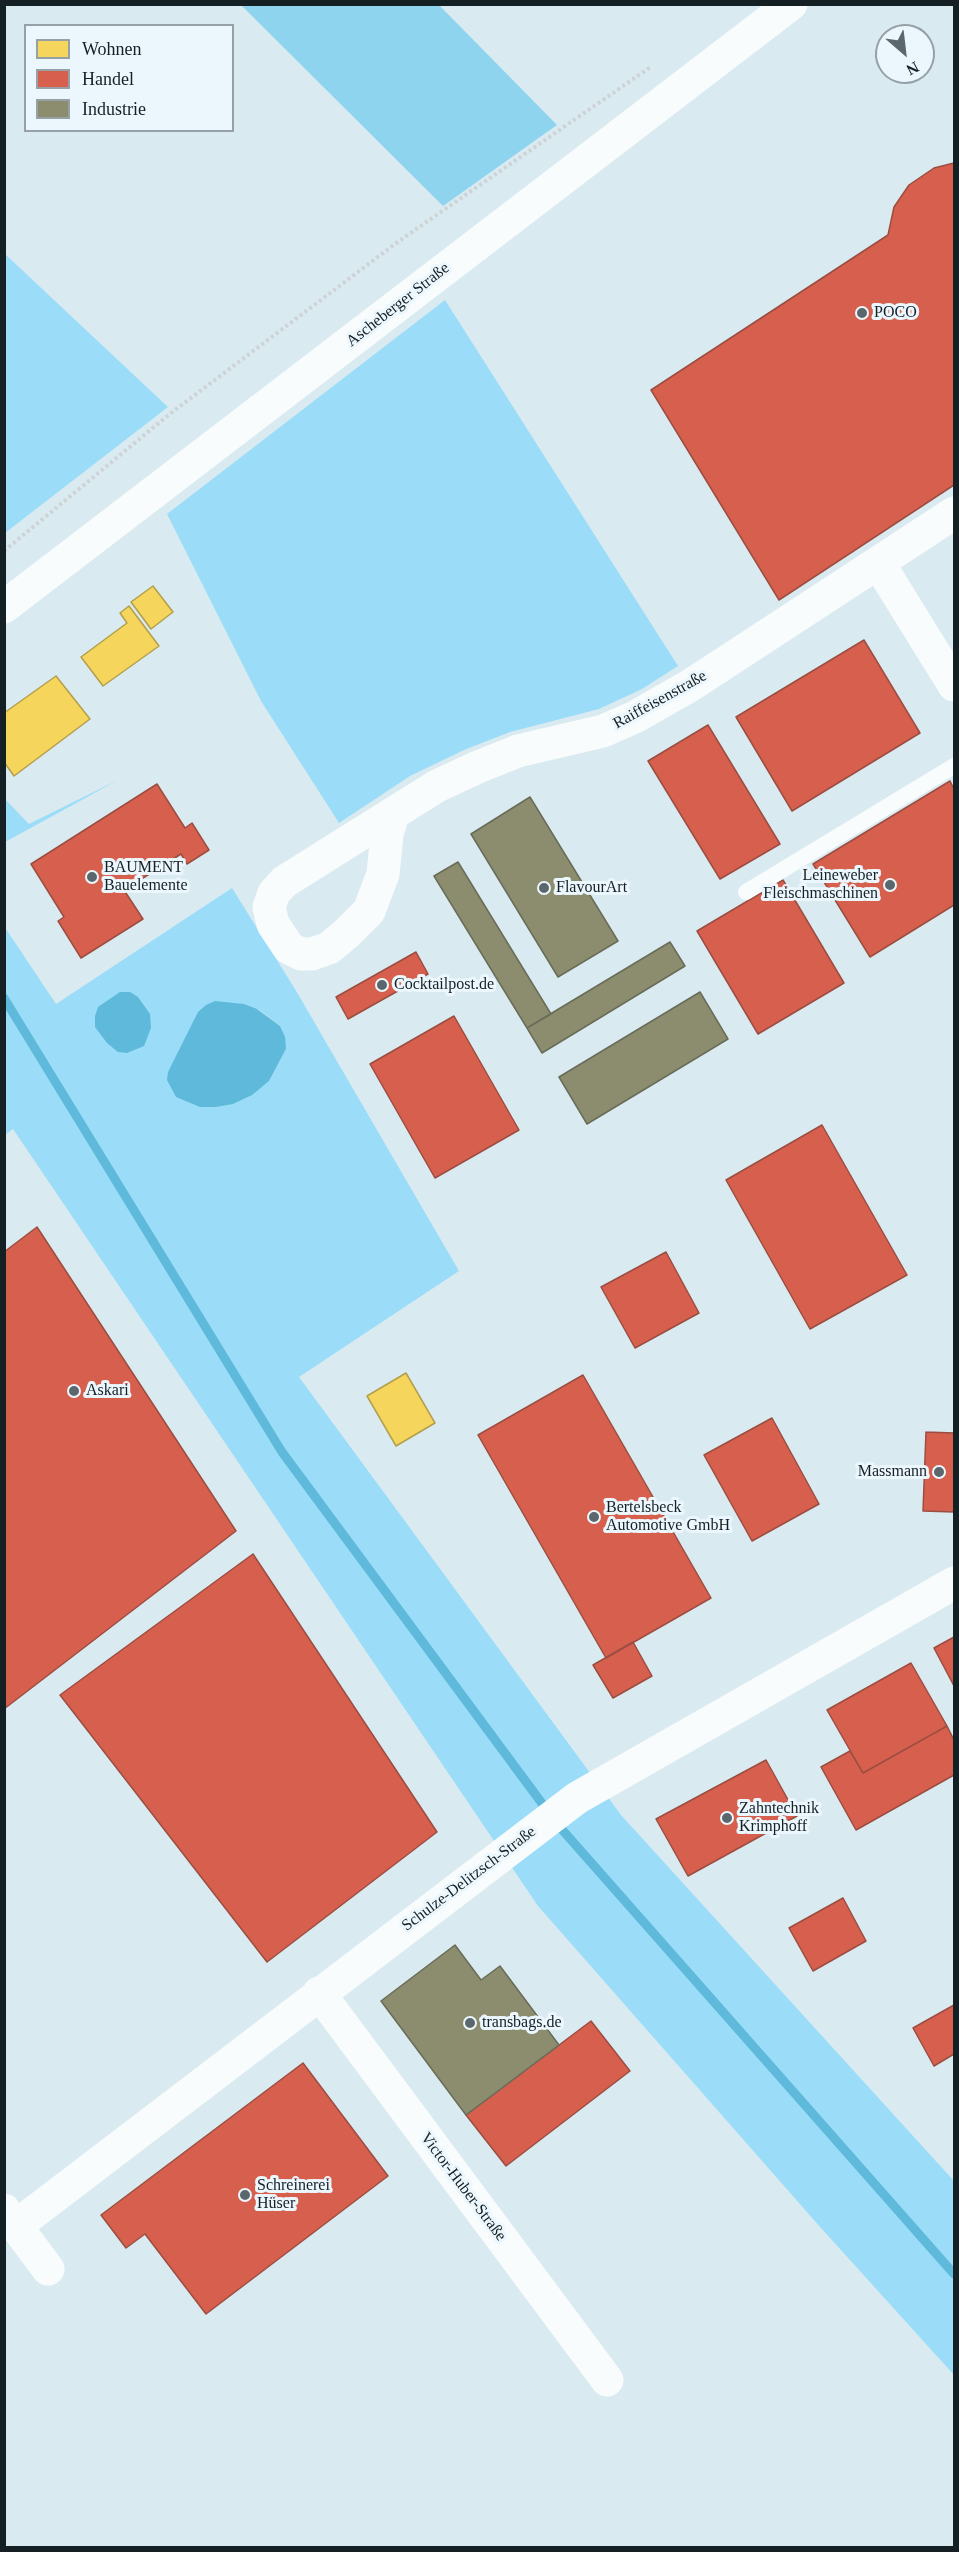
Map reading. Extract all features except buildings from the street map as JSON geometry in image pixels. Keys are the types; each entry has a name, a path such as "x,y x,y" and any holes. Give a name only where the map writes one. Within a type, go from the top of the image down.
{"street":[{"name":"Ascheberger Straße","path":"4,607 791,4"},
{"name":"Raiffeisenstraße","path":"393,814 437,786 478,767 518,752 603,731 634,717 691,684 879,564 954,513"},
{"path":"879,564 954,686"},
{"name":"Schulze-Delitzsch-Straße","path":"10,2218 319,1993 577,1798 954,1583"},
{"name":"Victor-Huber-Straße","path":"319,1993 607,2380"},
{"path":"10,2218 48,2270"}],"lane":[{"path":"746,892 954,766"}],"path":[{"path":"4,552 171,413 399,241 654,65"}],"shaded area":[{"path":"241,5 439,5 557,125 443,206"},
{"path":"5,254 168,407 4,533"},
{"path":"445,300 678,666 642,689 599,709 510,732 464,750 410,776 339,823 261,701 167,514"},
{"path":"118,780 5,842 5,799 29,824"},
{"path":"232,888 295,989 459,1271 299,1377 621,1815 954,2181 954,2375 821,2228 538,1906 13,1129 5,1135 4,926 56,1004","holes":["258,1009 280,1026 286,1049 269,1081 168,1072 173,1064"]},
{"path":"120,992 130,992 138,997 150,1014 151,1028 144,1046 127,1053 118,1052 107,1043 95,1027 98,1007"},
{"path":"215,1001 244,1004 257,1009 280,1026 285,1037 286,1049 269,1081 252,1095 233,1104 200,1107 176,1097 167,1080 168,1072 198,1012"}],"waterway":[{"path":"4,998 282,1452 558,1825 954,2274"}],"place":[{"name":"POCO","path":"862,313"},
{"name":"BAUMENT Bauelemente","path":"92,877"},
{"name":"Leineweber Fleischmaschinen","path":"890,885"},
{"name":"FlavourArt","path":"544,888"},
{"name":"Cocktailpost.de","path":"382,985"},
{"name":"Askari","path":"74,1391"},
{"name":"Massmann","path":"939,1472"},
{"name":"Bertelsbeck Automotive GmbH","path":"594,1517"},
{"name":"Zahntechnik Krimphoff","path":"727,1818"},
{"name":"transbags.de","path":"470,2023"},
{"name":"Schreinerei Hüser","path":"245,2195"}]}
